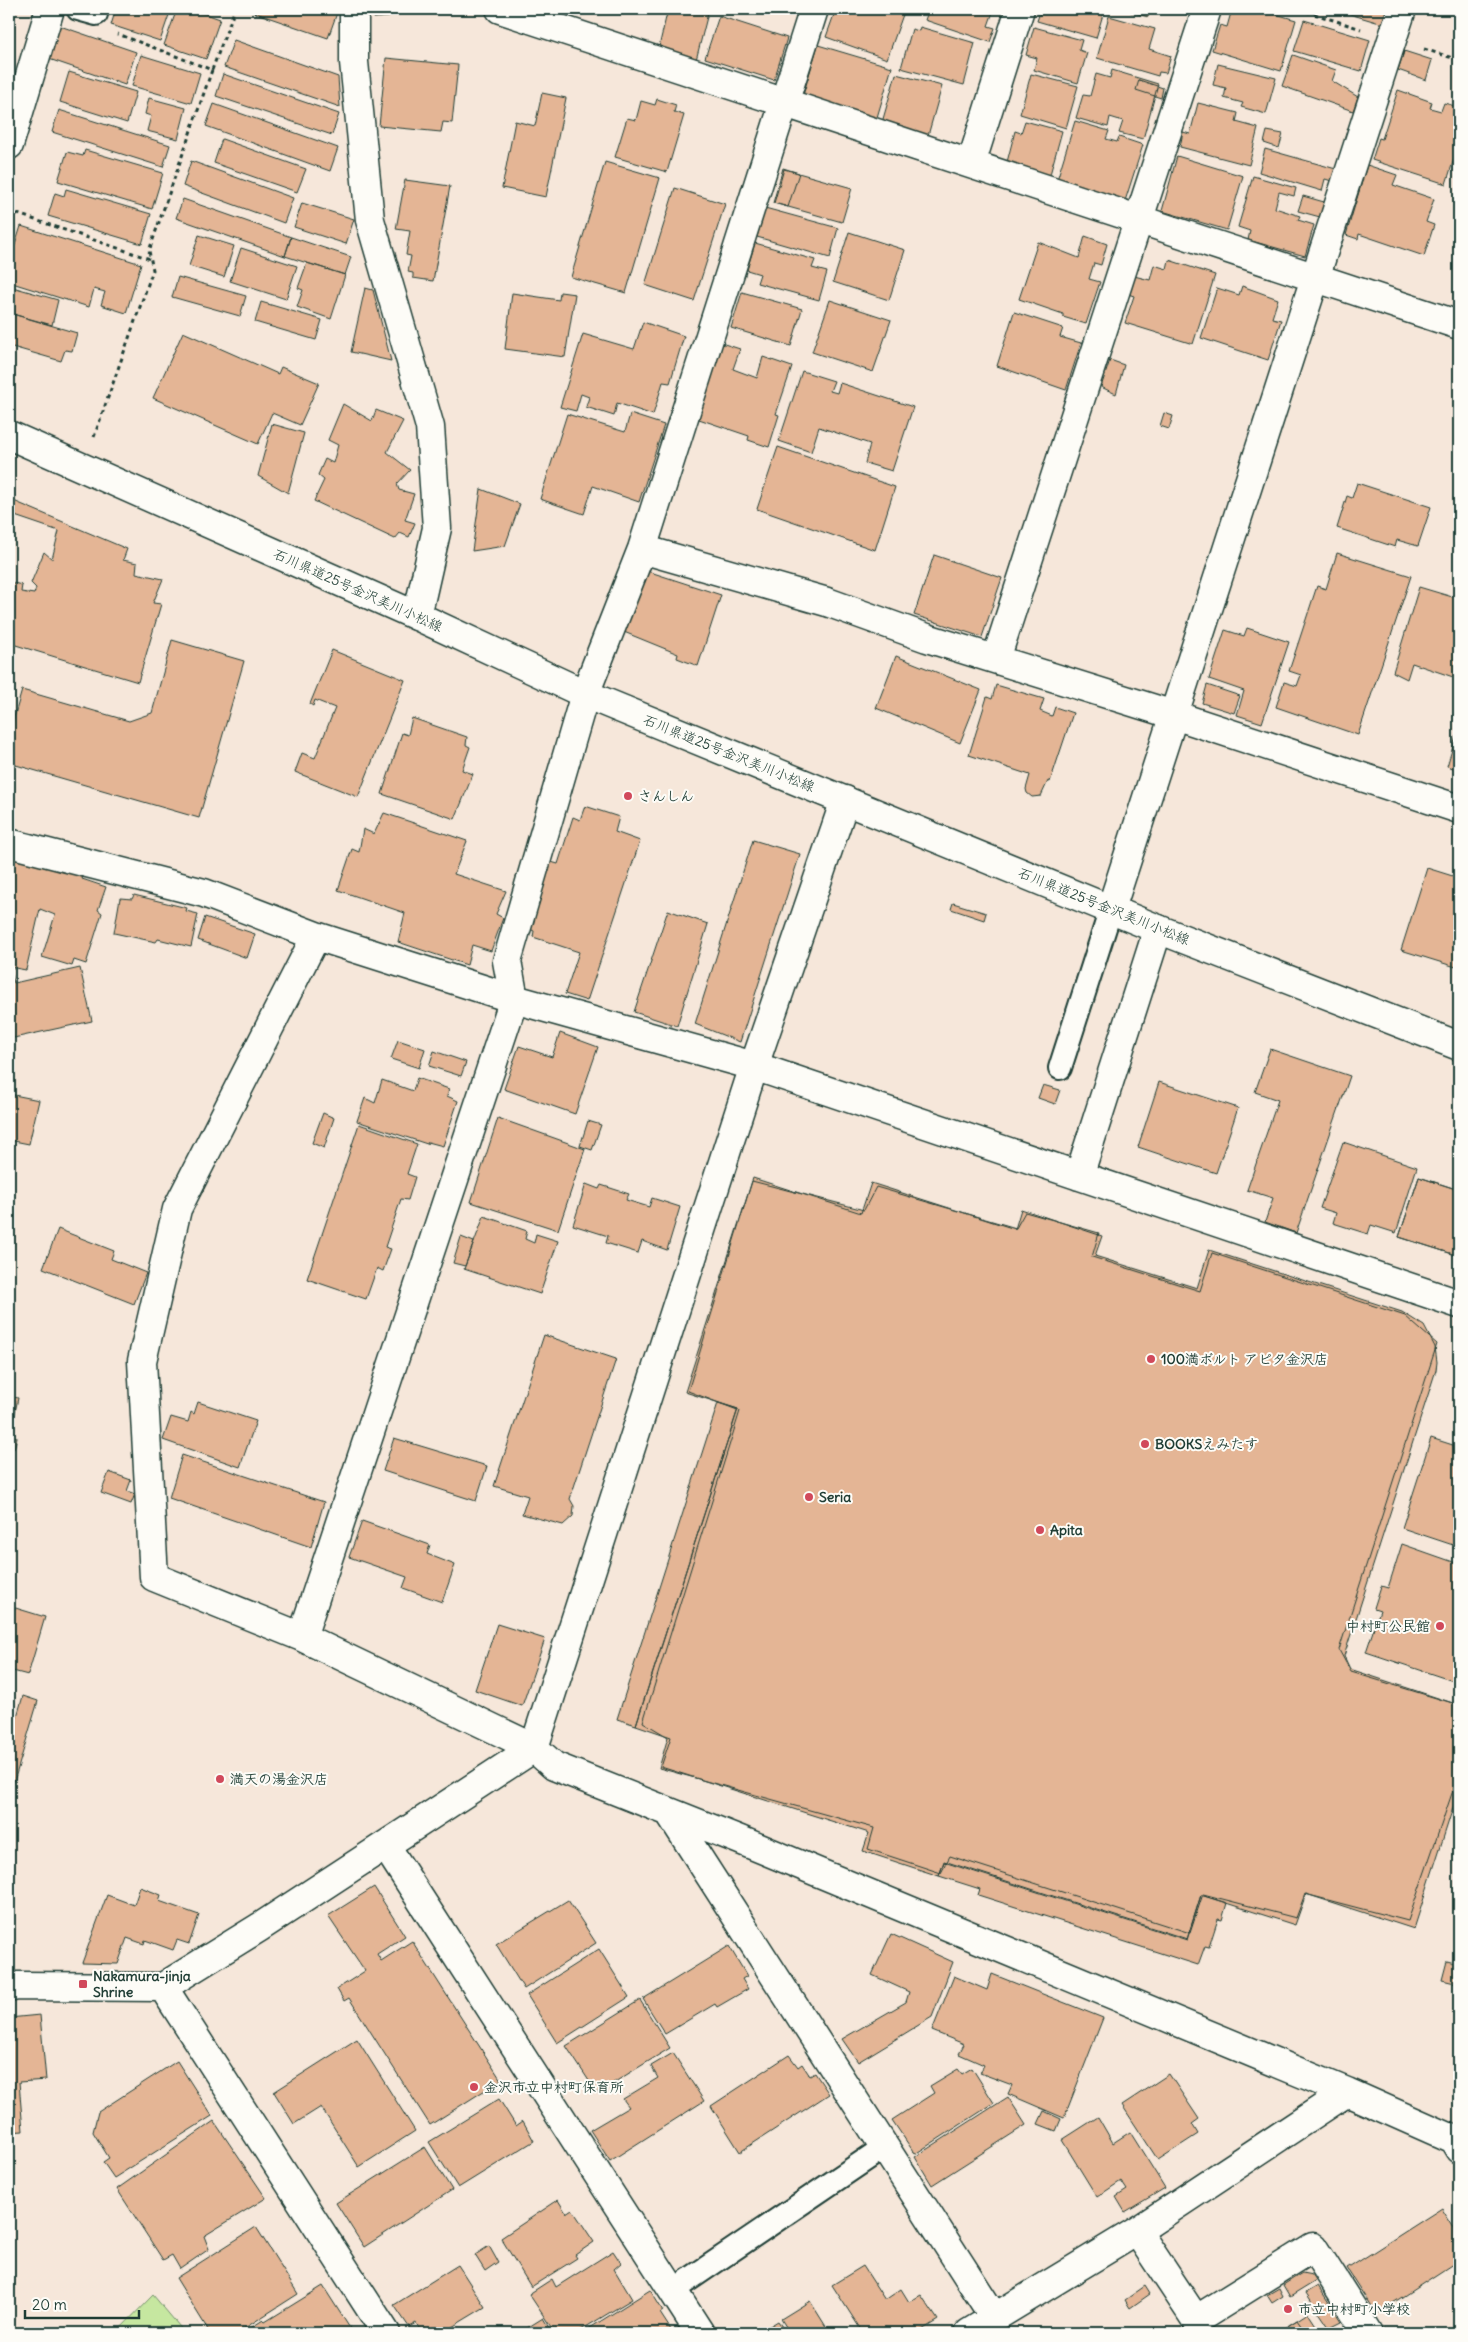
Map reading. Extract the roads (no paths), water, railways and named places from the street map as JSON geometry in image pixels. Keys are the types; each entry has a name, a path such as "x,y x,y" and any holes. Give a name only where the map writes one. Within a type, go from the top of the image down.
{"street":[{"path":"10,140 50,9"},
{"path":"354,9 354,62 370,220 430,427 438,528 417,616"},
{"path":"500,9 1459,325"},
{"path":"302,1637 514,999 507,961 586,694 642,548 814,9"},
{"path":"971,164 1020,9"},
{"path":"996,659 1207,9"},
{"path":"1111,909 1402,9"},
{"name":"石川県道25号金沢美川小松線","path":"9,435 417,616 586,694 1158,928 1459,1046"},
{"path":"642,548 828,602 926,638 1174,715 1459,809"},
{"path":"9,1988 16,1986 163,1987 386,1846 534,1748 754,1066 845,800"},
{"path":"9,843 204,893 316,936 514,999 754,1066 1459,1304"},
{"path":"1080,1176 1158,928"},
{"path":"316,936 177,1209 142,1361 154,1576 302,1637 534,1748 554,1766 1457,2136"},
{"path":"669,1812 883,2148 994,2317"},
{"path":"386,1846 700,2333"},
{"path":"163,1987 386,2333"},
{"path":"969,2333 1137,2231 1347,2092"},
{"path":"1137,2231 1196,2320 1313,2247 1368,2333"}],"lane":[{"path":"1060,1068 1111,909"},
{"path":"672,2292 883,2148"}],"place":[{"name":"さんしん","path":"628,796"},
{"name":"100満ボルト アピタ金沢店","path":"1151,1359"},
{"name":"BOOKSえみたす","path":"1145,1444"},
{"name":"Seria","path":"809,1497"},
{"name":"Apita","path":"1040,1530"},
{"name":"中村町公民館","path":"1440,1626"},
{"name":"満天の湯金沢店","path":"220,1779"},
{"name":"Nakamura-jinja Shrine","path":"83,1984"},
{"name":"金沢市立中村町保育所","path":"474,2087"},
{"name":"市立中村町小学校","path":"1288,2309"}]}
